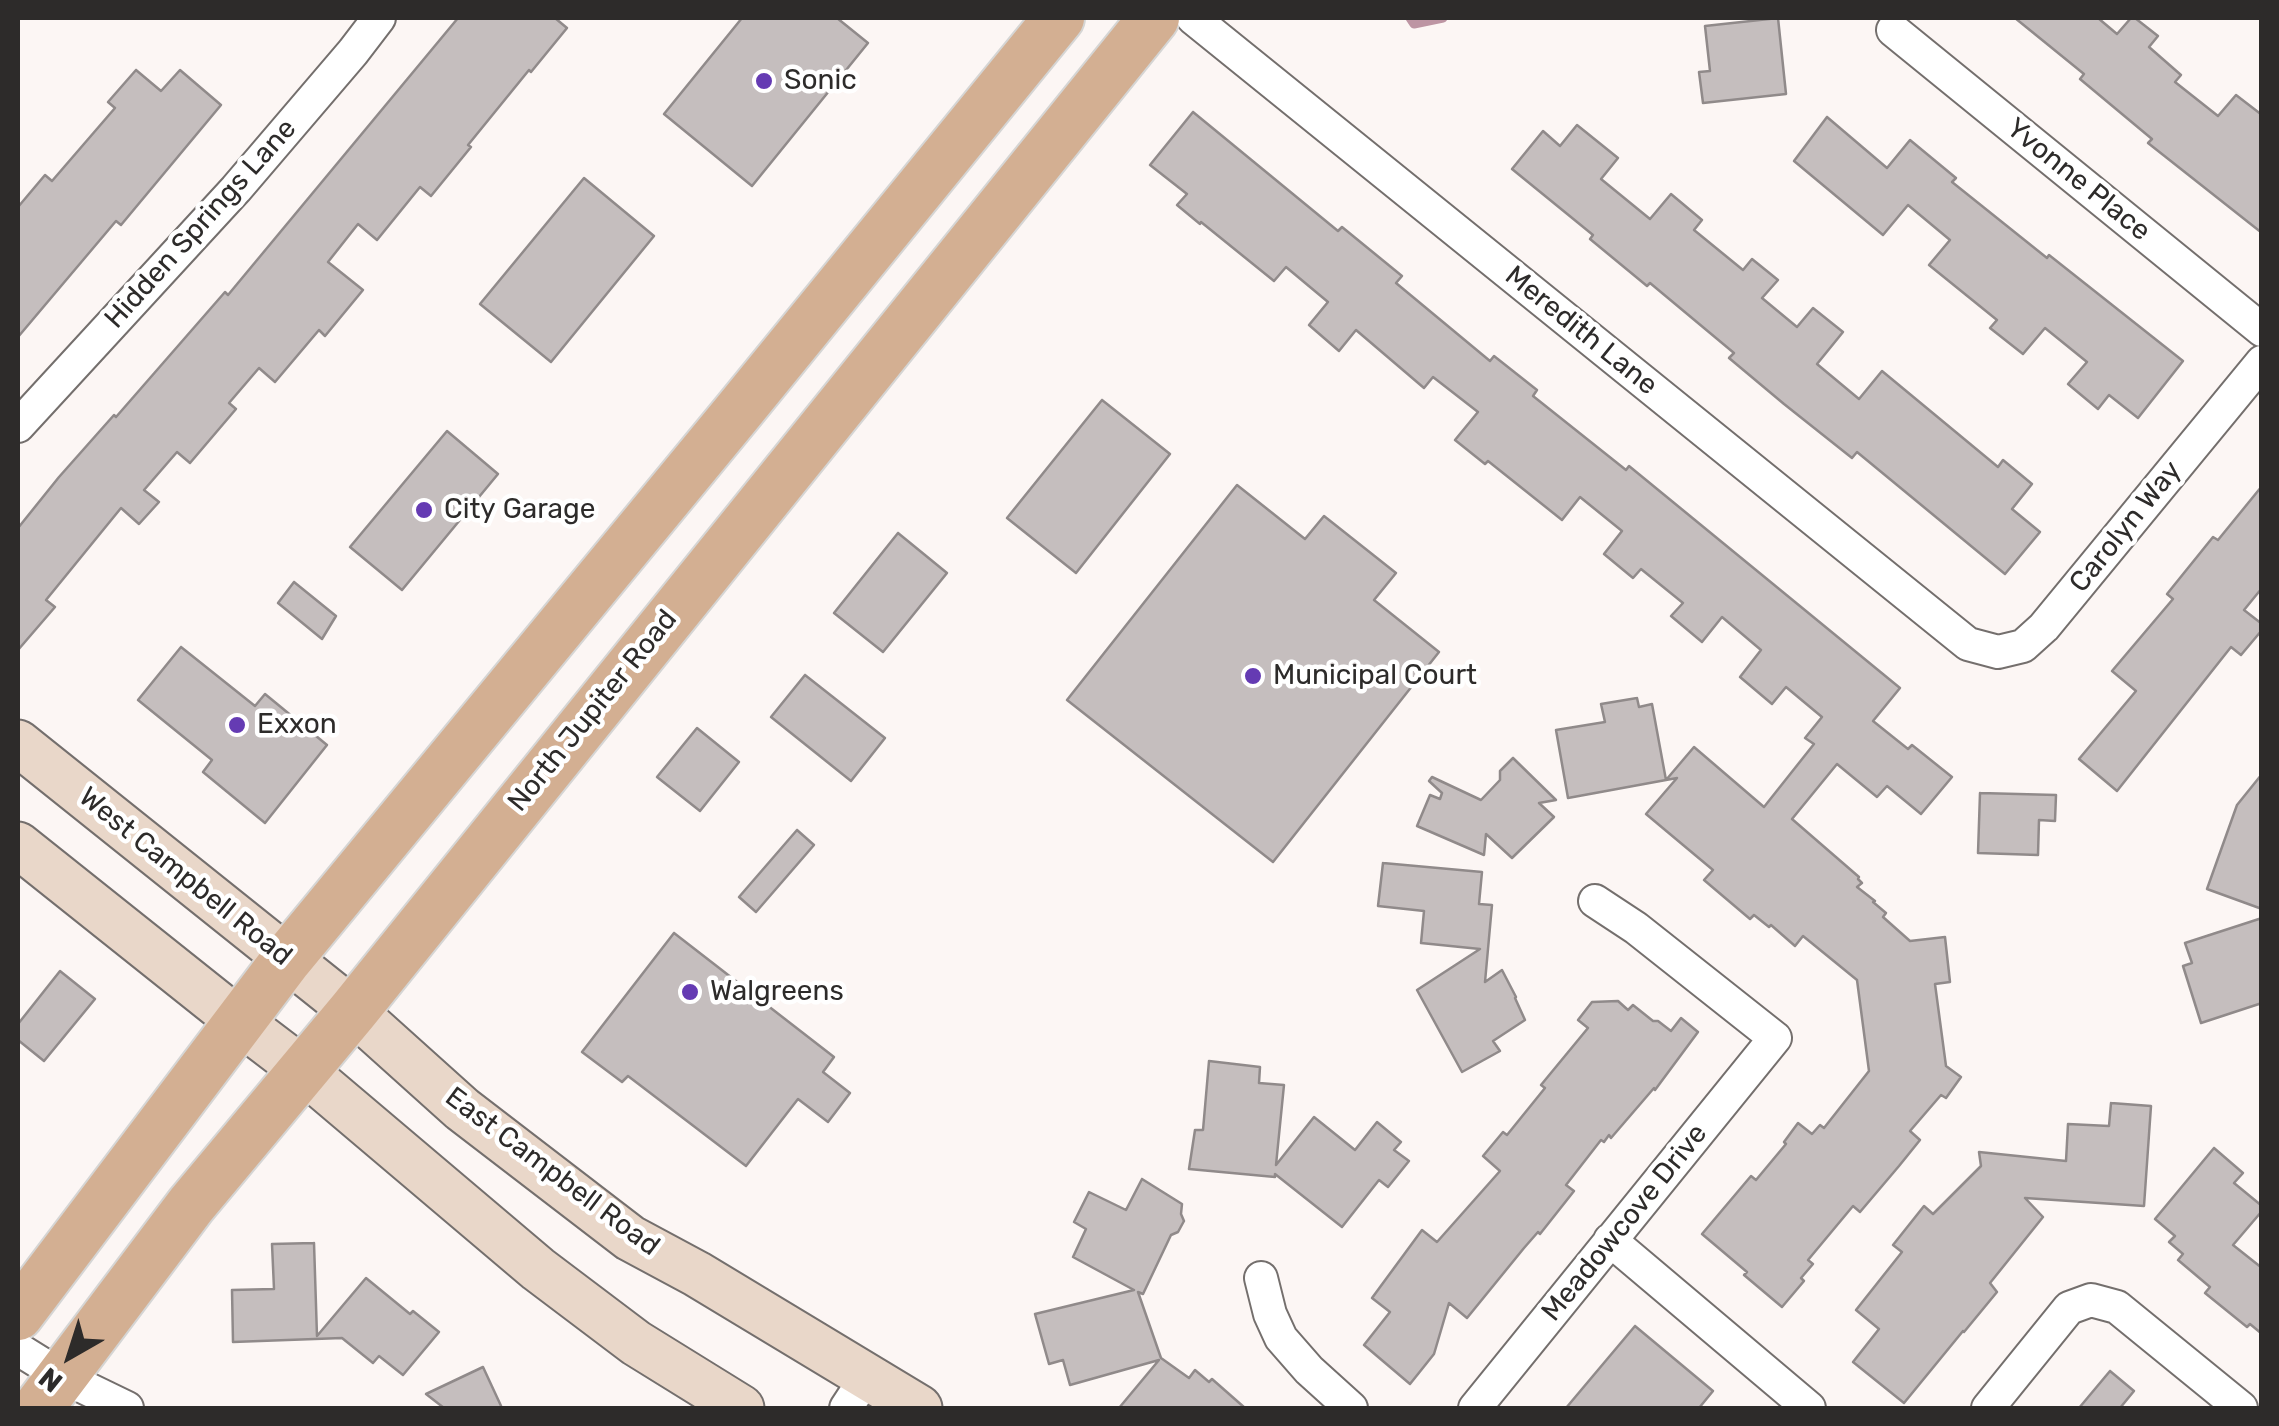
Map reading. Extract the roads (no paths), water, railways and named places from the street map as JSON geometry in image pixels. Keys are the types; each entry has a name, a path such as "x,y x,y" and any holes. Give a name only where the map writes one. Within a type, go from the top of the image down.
{"main road":[{"path":"18,1315 287,959 1059,18"},
{"name":"North Jupiter Road","path":"50,1393 191,1205 1154,18"},
{"path":"853,271 908,320"},
{"name":"West Campbell Road","path":"18,742 352,1011"},
{"path":"18,845 303,1070 538,1269 636,1344 740,1408"},
{"name":"East Campbell Road","path":"352,1011 462,1109 630,1238 697,1274 856,1392 919,1408"}],"street":[{"name":"Hidden Springs Lane","path":"18,426 236,189 379,18"},
{"name":"Meredith Lane","path":"1193,18 1968,644"},
{"name":"Yvonne Place","path":"1893,30 2262,330"},
{"name":"Carolyn Way","path":"1968,644 1998,652 2024,646 2044,627 2262,362"},
{"name":"Meadowcove Drive","path":"1475,1408 1775,1038 1595,900"},
{"path":"1610,1240 1809,1408"},
{"path":"1261,1278 1281,1338 1351,1408"},
{"path":"1988,1408 2069,1308 2091,1300 2117,1307 2240,1408"},
{"path":"18,1349 50,1393 126,1408"}],"waterway":[{"path":"1410,18 1414,24 1443,18"}],"place":[{"name":"Sonic","path":"764,81"},
{"name":"City Garage","path":"424,510"},
{"name":"Municipal Court","path":"1253,676"},
{"name":"Exxon","path":"237,725"},
{"name":"Walgreens","path":"690,992"}]}
